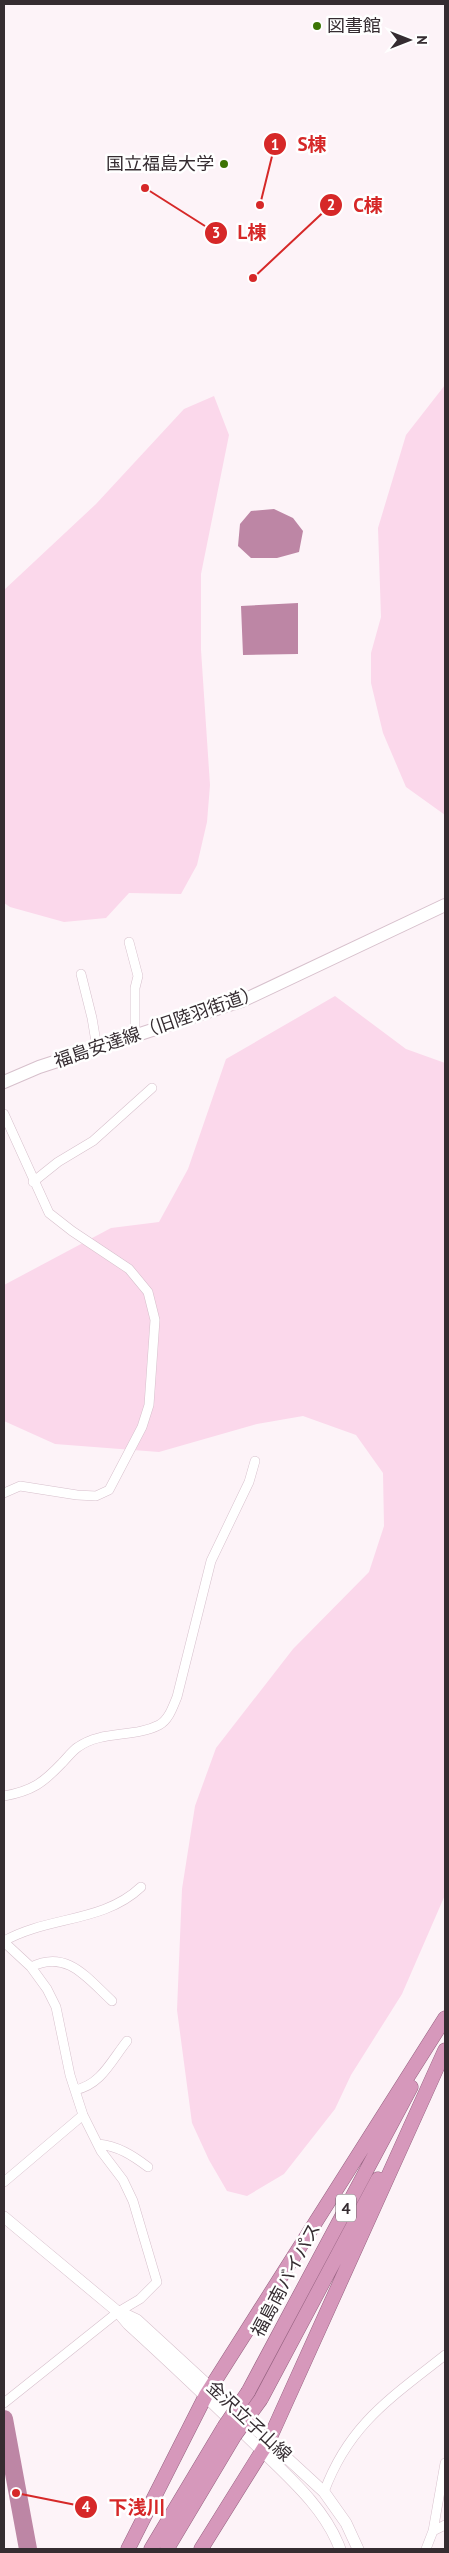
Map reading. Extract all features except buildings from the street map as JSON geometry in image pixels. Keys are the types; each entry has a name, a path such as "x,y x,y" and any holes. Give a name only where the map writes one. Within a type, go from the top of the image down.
{"highway":[{"path":"128,2549 208,2390 445,2018"},
{"name":"福島南バイパス","path":"166,2549 445,2024"},
{"path":"201,2549 266,2446 445,2048"},
{"name":"福島南バイパス","path":"152,2549 229,2431 261,2399 445,2048"}],"main road":[{"name":"福島安達線（旧陸羽街道）","path":"4,1082 97,1048 244,1000 445,905"}],"street":[{"path":"129,942 138,976 135,988 135,1036"},
{"path":"81,974 97,1048"},
{"path":"33,1182 58,1162 93,1141 152,1088"},
{"path":"4,1114 33,1182 49,1213 72,1231 129,1268 148,1292 155,1320 152,1393 142,1427 109,1490 96,1496 20,1486 4,1493"},
{"path":"4,1796 27,1790 43,1782 78,1747 94,1739 145,1730 161,1724 168,1715 177,1697 212,1561 249,1482 255,1461"},
{"path":"7,2401 118,2312 140,2298 157,2282 133,2201 123,2180 98,2144 83,2115 75,2090 56,2008 47,1989 31,1967 4,1941 28,1929 114,1907 130,1898 141,1887"},
{"path":"31,1967 53,1960 64,1962 75,1967 112,2001"},
{"path":"75,2090 89,2087 98,2079 127,2041"},
{"path":"4,2182 83,2115"},
{"path":"98,2144 111,2145 127,2152 148,2167"},
{"name":"金沢立子山線","path":"4,2217 208,2390 266,2446 324,2492 346,2523 358,2549"},
{"path":"324,2492 343,2450 373,2412 445,2355"},
{"name":"金沢立子山線","path":"266,2446 324,2518 340,2549"},
{"path":"426,2549 433,2531 445,2463"},
{"path":"433,2531 445,2526"}],"shaded area":[{"path":"445,385 445,815 406,787 383,733 371,683 371,653 381,617 378,528 406,435"},
{"path":"214,396 229,435 201,574 201,650 210,785 207,822 197,865 181,894 129,893 106,918 64,922 10,907 4,903 4,590 96,504 184,409"},
{"path":"274,509 293,518 303,531 299,552 277,558 251,558 238,546 240,524 251,511"},
{"path":"298,603 298,654 243,655 241,606"},
{"path":"335,996 406,1049 445,1063 445,1895 402,1994 351,2075 335,2109 284,2174 247,2196 227,2191 209,2160 192,2123 177,2010 182,1889 195,1806 216,1748 293,1649 369,1572 384,1526 383,1473 356,1435 303,1416 257,1424 159,1452 55,1444 4,1421 4,1285 111,1228 159,1222 188,1169 226,1059"}],"waterway":[{"path":"4,2419 28,2549"}],"place":[{"name":"図書館","path":"317,26"},
{"name":"国立福島大学","path":"224,164"},
{"name":"L棟","path":"145,188"},
{"name":"S棟","path":"260,205"},
{"name":"C棟","path":"253,278"},
{"name":"下浅川","path":"16,2493"}]}
